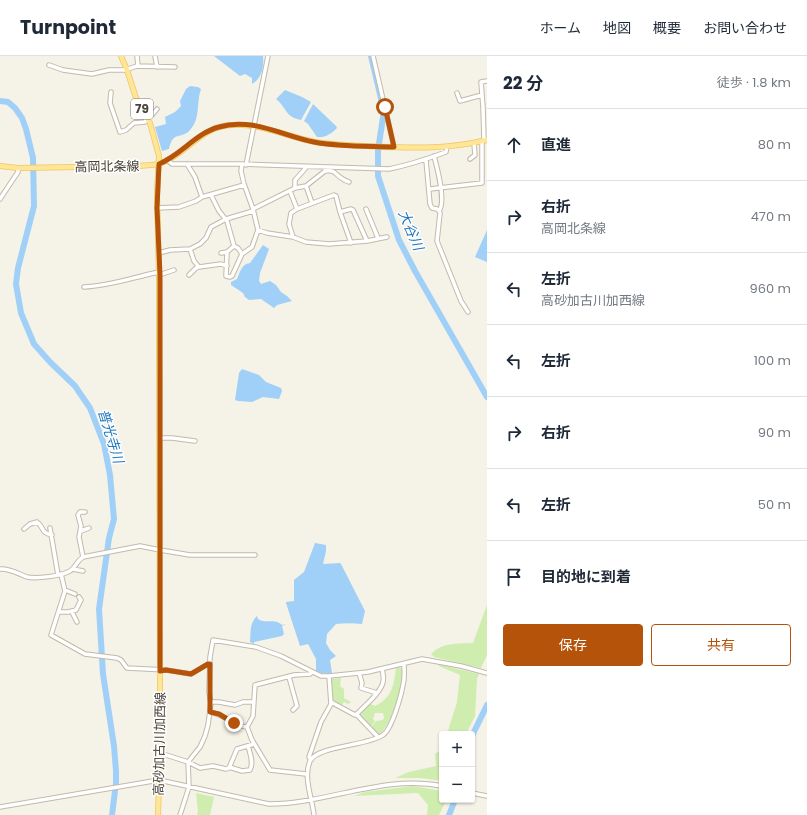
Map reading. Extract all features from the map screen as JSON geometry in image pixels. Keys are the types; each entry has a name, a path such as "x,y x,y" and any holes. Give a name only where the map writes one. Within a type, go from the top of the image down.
{"main road":[{"name":"高砂加古川加西線","path":"121,56 137,101 154,135 159,156 157,208 159,253 160,438 160,753 158,815"},
{"name":"高岡北条線","path":"0,166 28,168 137,166 159,164 168,160 198,137 213,129 232,125 253,125 269,128 316,142 374,146 447,147 484,140"}],"street":[{"path":"137,56 138,66"},
{"path":"155,56 157,67"},
{"path":"227,252 226,276 230,278 242,254 252,248 258,230 241,171 244,164 268,56"},
{"path":"373,56 394,147"},
{"path":"49,65 63,70 90,74 109,70 127,70 138,66 175,67"},
{"path":"430,189 482,183 484,140 483,107 480,82 487,81"},
{"path":"111,92 110,103 120,132 126,130 134,123 145,122 146,117 152,115 157,109"},
{"path":"457,93 460,102 482,96"},
{"path":"470,159 475,155 474,143"},
{"path":"159,253 170,250 190,249 200,244 206,238 212,227 226,219 253,210 295,188 306,186 325,169 349,167 389,169 426,160 446,152 447,147"},
{"path":"434,156 441,187 442,208 439,211 437,241 461,301 468,312"},
{"path":"168,160 172,164 244,164 325,169 337,173 341,179 349,182"},
{"path":"426,160 430,189 430,204 432,208 438,209 439,211"},
{"path":"187,164 195,177 202,197"},
{"path":"295,188 295,180 305,169 305,167"},
{"path":"0,199 18,172 18,168"},
{"path":"157,208 179,207 196,201 202,197 244,185"},
{"path":"306,186 312,203"},
{"path":"290,191 297,209"},
{"path":"211,195 219,211 226,219 234,246 242,254"},
{"path":"293,236 290,230 290,213 334,195 336,196 351,242"},
{"path":"340,212 351,209 354,210 367,241"},
{"path":"366,209 378,238"},
{"path":"258,230 267,233 293,236 306,242 329,244 367,241 387,237"},
{"path":"221,253 227,252 234,246"},
{"path":"190,249 194,261 199,267"},
{"path":"189,275 199,267 221,264 227,266"},
{"path":"84,287 105,286 122,280 174,270"},
{"path":"160,438 195,441"},
{"path":"83,557 79,537 81,526 78,514 80,512 85,512"},
{"path":"24,529 30,524 37,522 43,532 52,535"},
{"path":"50,528 60,575 65,590 51,635 85,654 117,658 121,660 127,668 160,671 166,670 191,674 210,664"},
{"path":"81,531 89,528"},
{"path":"73,569 78,560 83,557 140,546 190,555 255,555"},
{"path":"0,568 9,569 28,577 60,575 73,569 83,571"},
{"path":"65,590 75,594"},
{"path":"59,612 72,612 78,608 81,600 79,597"},
{"path":"72,612 77,622"},
{"path":"180,815 189,786 188,762 200,747 206,736 211,702 209,692 213,640 256,647 281,656 321,676 359,673 422,659 487,673"},
{"path":"310,760 320,752 373,740 384,734 392,723 404,685 404,664"},
{"path":"356,714 377,693 383,681 382,669"},
{"path":"247,728 252,720 255,685 299,674 310,674 312,672"},
{"path":"359,673 362,683 361,688 377,693"},
{"path":"314,815 306,774 321,722 329,709 331,702 329,676"},
{"path":"289,677 297,706 293,710"},
{"path":"211,702 235,705 243,702 254,702"},
{"path":"331,702 351,714 356,714 378,738"},
{"path":"210,712 219,714 239,726 247,728"},
{"path":"247,728 254,744 270,770 306,774"},
{"path":"229,767 237,748 254,744"},
{"path":"160,753 188,762 200,768 213,766 226,769 229,767 242,771 250,770 252,767 251,755 248,746"},
{"path":"0,807 159,780 261,804 280,804 408,782 429,783 439,785"},
{"path":"475,794 487,796"}],"green space":[{"path":"487,605 487,655 481,668 434,657 431,654 440,647 473,643"},
{"path":"438,664 479,674 477,679 475,716 468,731 448,731 457,702 460,675 439,666"},
{"path":"399,667 402,669 401,685 393,713 385,728 380,734 376,734 371,728 376,721 383,720 383,713 375,713 373,719 375,721 371,727 369,727 357,715 369,703 375,706 381,703 389,695 393,685 396,668"},
{"path":"341,678 340,686 344,689 344,698 351,702 348,704 344,702 341,706 333,700 331,679"},
{"path":"439,751 439,781 421,778 395,778 409,772 436,766 435,754"},
{"path":"413,786 439,790 439,803 445,803 439,815 427,815 428,805 418,793 354,796 365,792"},
{"path":"196,793 214,797 210,815 197,815"}],"water":[{"path":"214,56 263,56 262,72 258,79 252,84 252,78 245,74 240,76"},
{"path":"190,86 201,89 196,120 187,133 175,137 169,149 162,151 155,127 166,124 165,117 175,112 181,106 180,101 186,89"},
{"path":"285,90 311,102 301,120 292,117 276,99"},
{"path":"313,104 337,128 323,137 317,137 308,124 304,121"},
{"path":"487,230 487,262 475,257"},
{"path":"263,245 269,249 260,273 259,281 261,284 270,281 292,301 277,305 274,308 261,299 249,300 243,293 231,285 231,282 237,279 243,267 250,263"},
{"path":"242,369 259,375 266,382 281,388 282,391 279,399 263,397 252,402 235,400 239,373"},
{"path":"315,543 326,545 323,564 341,564 365,611 362,624 336,624 327,634 326,643 336,656 330,660 331,674 316,671 316,659 308,644 300,646 286,603 294,601 294,580 304,572"},
{"path":"257,616 258,619 264,621 276,622 282,625 286,624 282,626 284,634 282,636 254,642 254,644 250,642 252,625"}],"waterway":[{"name":"大谷川","path":"371,56 384,111 378,150 378,176 399,240 415,271 487,397"},
{"name":"普光寺川","path":"0,101 8,102 15,108 22,118 33,158 34,206 18,268 16,284 21,313 34,344 75,386 90,408 104,444 110,475 114,519 109,538 99,609 103,674 114,746 116,771 112,815"},
{"name":"大谷川","path":"474,731 487,705"},
{"name":"大谷川","path":"449,815 454,803"}],"route":[{"path":"234,723 219,714 210,712 210,664 191,674 166,670 160,671 160,275 157,208 159,164 174,156 208,131 225,125 248,125 269,128 316,142 394,147 385,107"}]}
